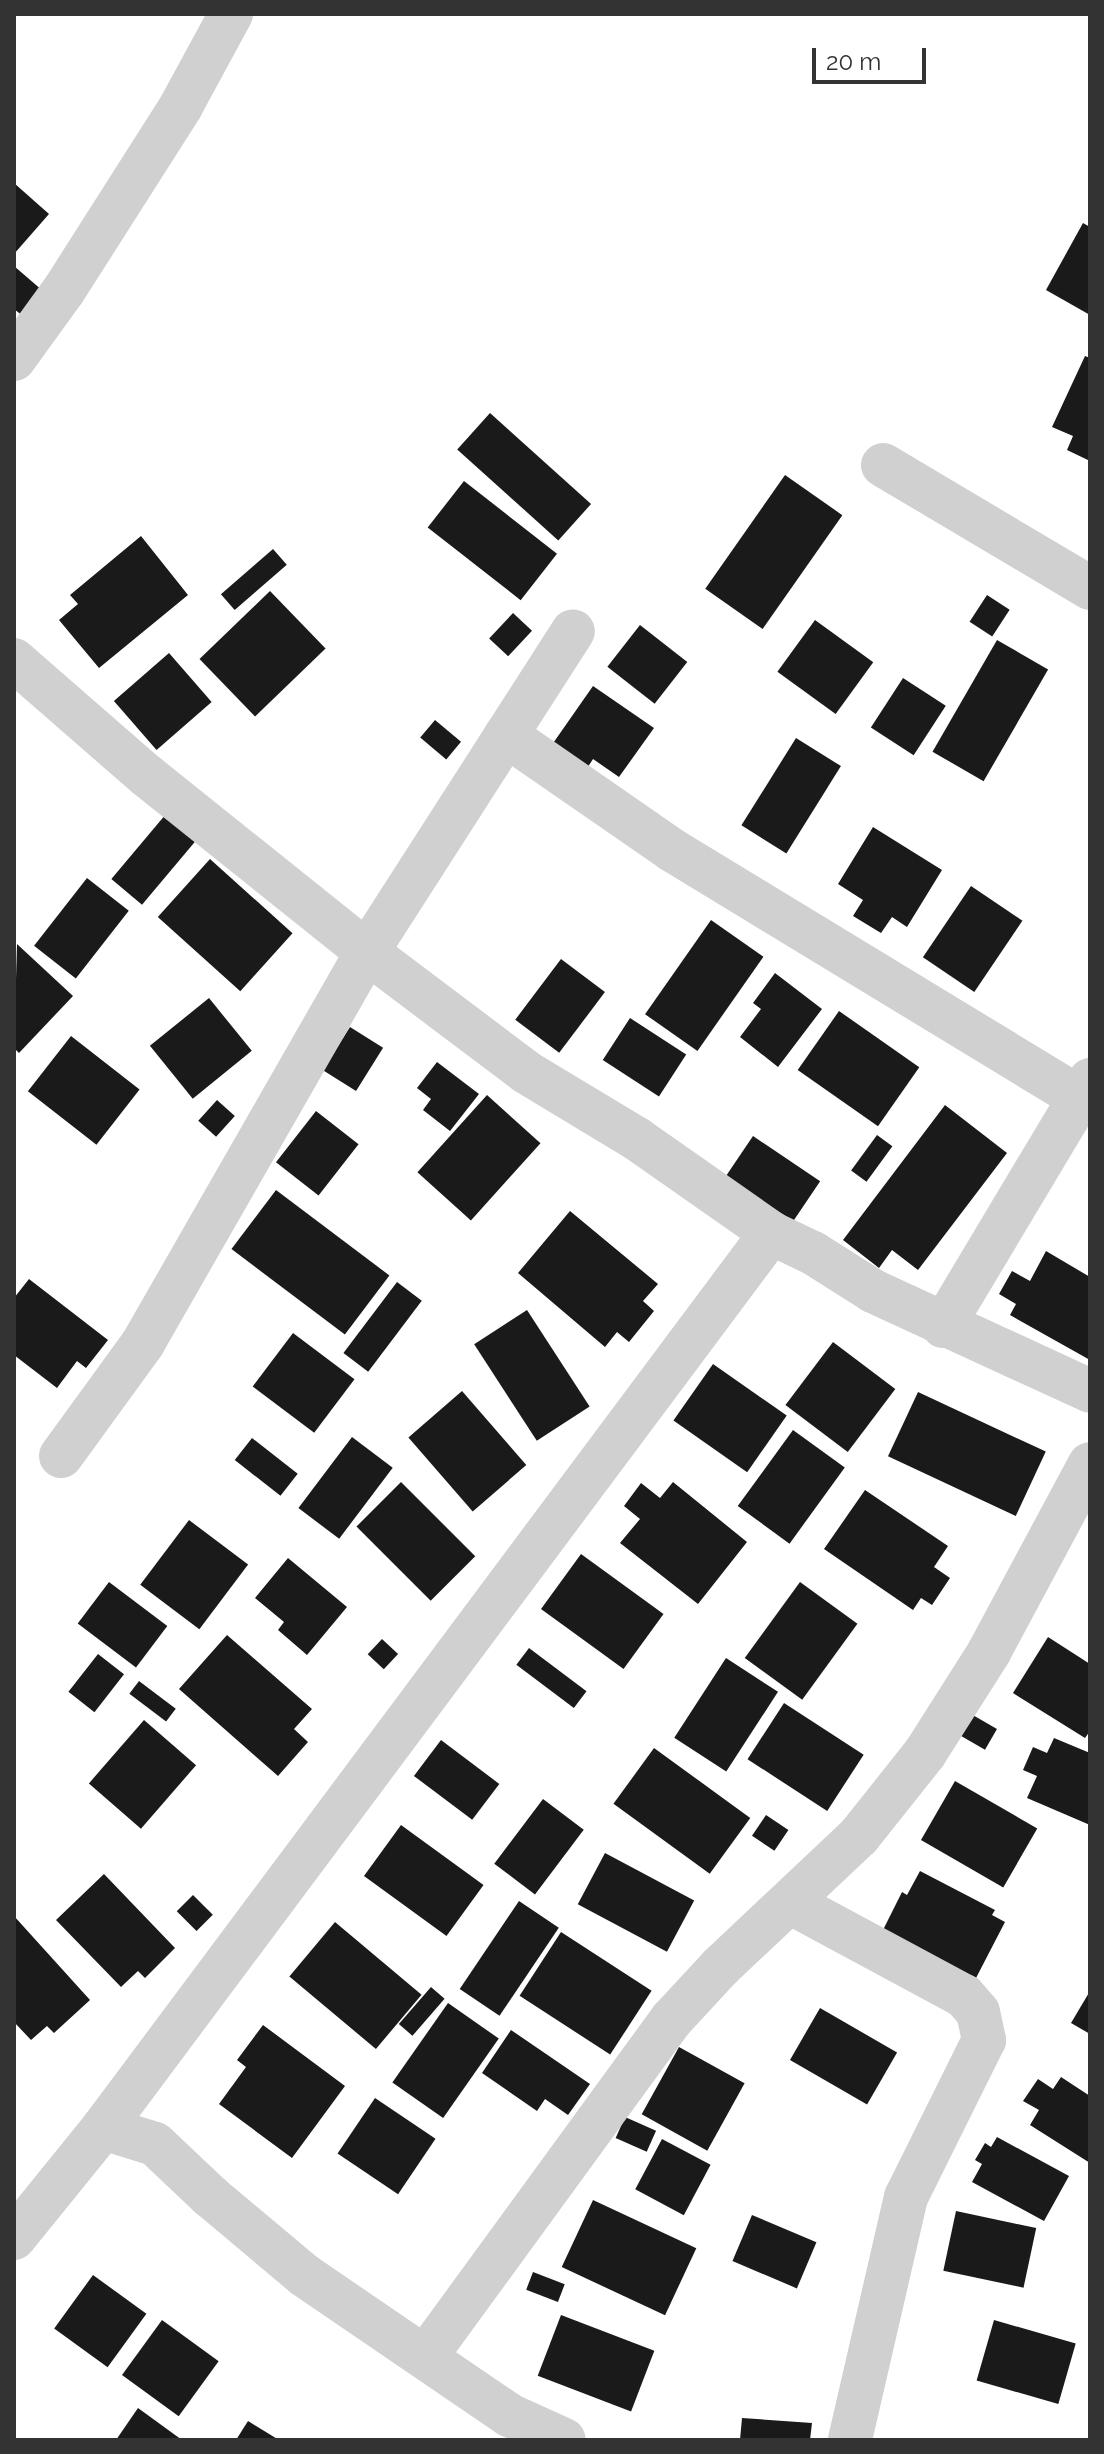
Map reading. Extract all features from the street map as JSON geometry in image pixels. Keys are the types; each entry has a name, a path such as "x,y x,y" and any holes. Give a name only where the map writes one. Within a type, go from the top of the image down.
{"street":[{"path":"14,359 64,290 181,106 231,14"},
{"path":"883,465 1090,588"},
{"path":"61,1456 143,1343 367,952 573,631"},
{"path":"14,660 146,775 367,952 526,1072 637,1139 771,1233 943,1326 1090,1391"},
{"path":"506,735 672,850 1085,1089 943,1326"},
{"path":"14,2238 103,2128 771,1233"},
{"path":"426,2356 671,2020 720,1967 859,1836 925,1753 989,1652 1090,1464"},
{"path":"791,1903 964,1996 978,2012 984,2040 906,2197 850,2440"},
{"path":"103,2128 155,2144 210,2196 304,2275 509,2415 564,2440"}],"building":[{"path":"14,183 49,214 14,254"},
{"path":"1083,223 1090,227 1090,315 1046,290"},
{"path":"14,266 43,291 23,316 14,309"},
{"path":"1085,356 1090,358 1090,461 1067,450 1073,436 1052,427"},
{"path":"490,413 591,504 558,540 457,449"},
{"path":"785,475 842,515 763,629 705,589"},
{"path":"464,481 557,554 521,600 428,527"},
{"path":"141,536 188,595 99,668 59,620 78,604 70,595"},
{"path":"273,549 287,565 235,610 221,594"},
{"path":"270,591 326,649 255,717 200,659"},
{"path":"987,595 1010,610 992,637 970,622"},
{"path":"513,613 532,631 508,656 489,639"},
{"path":"815,620 873,662 836,714 777,672"},
{"path":"640,625 687,662 655,704 607,667"},
{"path":"997,640 1048,670 984,781 932,752"},
{"path":"169,653 212,702 157,750 114,701"},
{"path":"903,678 946,706 914,755 871,727"},
{"path":"593,686 654,728 619,777 593,759 584,773 549,749"},
{"path":"435,720 461,742 446,759 420,738"},
{"path":"796,738 841,766 786,853 741,825"},
{"path":"166,814 197,840 142,905 111,879"},
{"path":"873,827 942,870 907,927 892,917 881,933 853,916 863,900 838,884"},
{"path":"210,859 292,933 240,991 158,917"},
{"path":"87,878 129,911 76,978 34,946"},
{"path":"971,886 1022,921 974,992 923,957"},
{"path":"711,920 763,957 697,1051 645,1014"},
{"path":"17,944 73,996 19,1053 14,1048"},
{"path":"561,959 605,992 559,1053 515,1020"},
{"path":"775,973 822,1009 778,1067 740,1037 761,1009 753,1003"},
{"path":"209,998 252,1051 193,1099 150,1046"},
{"path":"839,1011 919,1067 878,1126 798,1070"},
{"path":"630,1018 686,1054 659,1096 603,1060"},
{"path":"350,1027 383,1048 356,1091 323,1070"},
{"path":"71,1036 140,1090 96,1145 28,1091"},
{"path":"437,1062 479,1094 450,1131 423,1110 431,1099 417,1088"},
{"path":"487,1095 541,1143 471,1220 417,1172"},
{"path":"217,1100 235,1116 216,1137 198,1121"},
{"path":"945,1105 1007,1153 918,1270 892,1250 879,1268 843,1240"},
{"path":"316,1111 359,1144 319,1195 276,1162"},
{"path":"877,1135 892,1146 867,1182 851,1171"},
{"path":"753,1136 820,1181 790,1226 723,1181"},
{"path":"276,1190 389,1275 345,1335 231,1249"},
{"path":"570,1211 658,1284 643,1301 654,1311 629,1342 617,1332 605,1347 518,1273"},
{"path":"1046,1251 1090,1277 1090,1360 1010,1315 1016,1304 999,1294 1012,1271 1030,1281"},
{"path":"29,1279 108,1340 86,1368 77,1361 57,1388 14,1355 14,1298"},
{"path":"397,1282 422,1301 368,1372 343,1353"},
{"path":"527,1310 590,1406 537,1441 474,1344"},
{"path":"293,1333 354,1379 314,1433 253,1387"},
{"path":"833,1342 895,1389 848,1452 785,1405"},
{"path":"713,1364 787,1416 747,1472 673,1421"},
{"path":"462,1391 526,1465 473,1512 408,1438"},
{"path":"918,1392 1046,1452 1016,1516 888,1456"},
{"path":"793,1430 845,1468 790,1544 738,1506"},
{"path":"352,1437 393,1468 339,1539 298,1508"},
{"path":"252,1438 298,1474 280,1496 235,1460"},
{"path":"401,1482 475,1556 431,1601 356,1527"},
{"path":"673,1482 747,1542 698,1604 620,1543 640,1519 624,1506 641,1483 660,1498"},
{"path":"865,1490 948,1546 934,1567 950,1578 932,1605 921,1598 913,1610 824,1549"},
{"path":"189,1520 248,1565 199,1629 140,1585"},
{"path":"581,1554 664,1614 624,1669 541,1609"},
{"path":"288,1558 347,1607 307,1655 278,1630 284,1622 255,1598"},
{"path":"109,1582 167,1626 136,1667 78,1624"},
{"path":"800,1582 857,1624 802,1700 745,1658"},
{"path":"227,1635 312,1709 294,1729 308,1742 278,1776 179,1689"},
{"path":"1048,1637 1090,1664 1090,1731 1085,1738 1013,1693"},
{"path":"382,1639 398,1654 384,1669 368,1654"},
{"path":"529,1648 587,1691 574,1708 516,1665"},
{"path":"98,1654 124,1674 94,1712 68,1692"},
{"path":"726,1658 778,1692 726,1771 674,1738"},
{"path":"139,1681 176,1709 166,1721 129,1694"},
{"path":"784,1703 864,1755 827,1811 748,1759"},
{"path":"971,1714 997,1729 985,1750 959,1735"},
{"path":"144,1720 196,1765 141,1829 89,1783"},
{"path":"1054,1738 1090,1753 1090,1825 1027,1798 1037,1776 1023,1770 1033,1747 1047,1753"},
{"path":"441,1740 499,1784 472,1820 414,1776"},
{"path":"654,1748 750,1818 710,1874 613,1804"},
{"path":"955,1781 1037,1828 1003,1887 921,1840"},
{"path":"543,1799 584,1830 535,1894 494,1864"},
{"path":"766,1815 788,1830 774,1851 752,1836"},
{"path":"401,1825 484,1885 446,1936 364,1876"},
{"path":"605,1853 694,1900 667,1952 578,1904"},
{"path":"920,1871 995,1910 992,1915 1005,1922 976,1978 883,1930 902,1892 907,1895"},
{"path":"104,1874 175,1948 145,1978 138,1971 121,1987 56,1920"},
{"path":"193,1895 213,1915 197,1931 177,1911"},
{"path":"519,1901 559,1928 500,2016 460,1989"},
{"path":"14,1916 90,2000 54,2033 47,2026 31,2040 14,2022"},
{"path":"335,1922 422,1995 376,2049 289,1976"},
{"path":"561,1932 652,1991 610,2055 520,1996"},
{"path":"431,1987 445,1999 412,2036 399,2024"},
{"path":"1090,1991 1090,2034 1071,2023"},
{"path":"448,2003 499,2039 443,2118 392,2082"},
{"path":"820,2008 897,2052 867,2104 790,2060"},
{"path":"263,2025 345,2086 292,2158 219,2104 246,2067 237,2060"},
{"path":"511,2030 590,2084 568,2115 545,2099 537,2111 482,2073"},
{"path":"679,2047 745,2083 707,2151 642,2114"},
{"path":"1061,2077 1090,2096 1090,2163 1030,2125 1039,2110 1023,2101 1038,2079 1053,2089"},
{"path":"375,2098 436,2139 398,2194 338,2154"},
{"path":"625,2117 656,2131 647,2152 616,2138"},
{"path":"997,2137 1069,2176 1044,2221 972,2182 982,2164 975,2160 985,2143 991,2147"},
{"path":"662,2139 711,2165 684,2215 635,2189"},
{"path":"593,2200 696,2248 665,2315 562,2267"},
{"path":"956,2211 1036,2228 1024,2288 943,2271"},
{"path":"752,2215 816,2242 797,2288 732,2261"},
{"path":"533,2272 565,2284 558,2302 526,2290"},
{"path":"93,2275 146,2314 108,2367 54,2328"},
{"path":"561,2315 654,2351 631,2412 538,2376"},
{"path":"162,2320 219,2361 179,2416 122,2375"},
{"path":"994,2320 1076,2343 1058,2404 977,2381"},
{"path":"138,2408 182,2440 116,2440"},
{"path":"742,2418 812,2423 810,2440 740,2440"},
{"path":"248,2421 279,2440 236,2440"}]}
